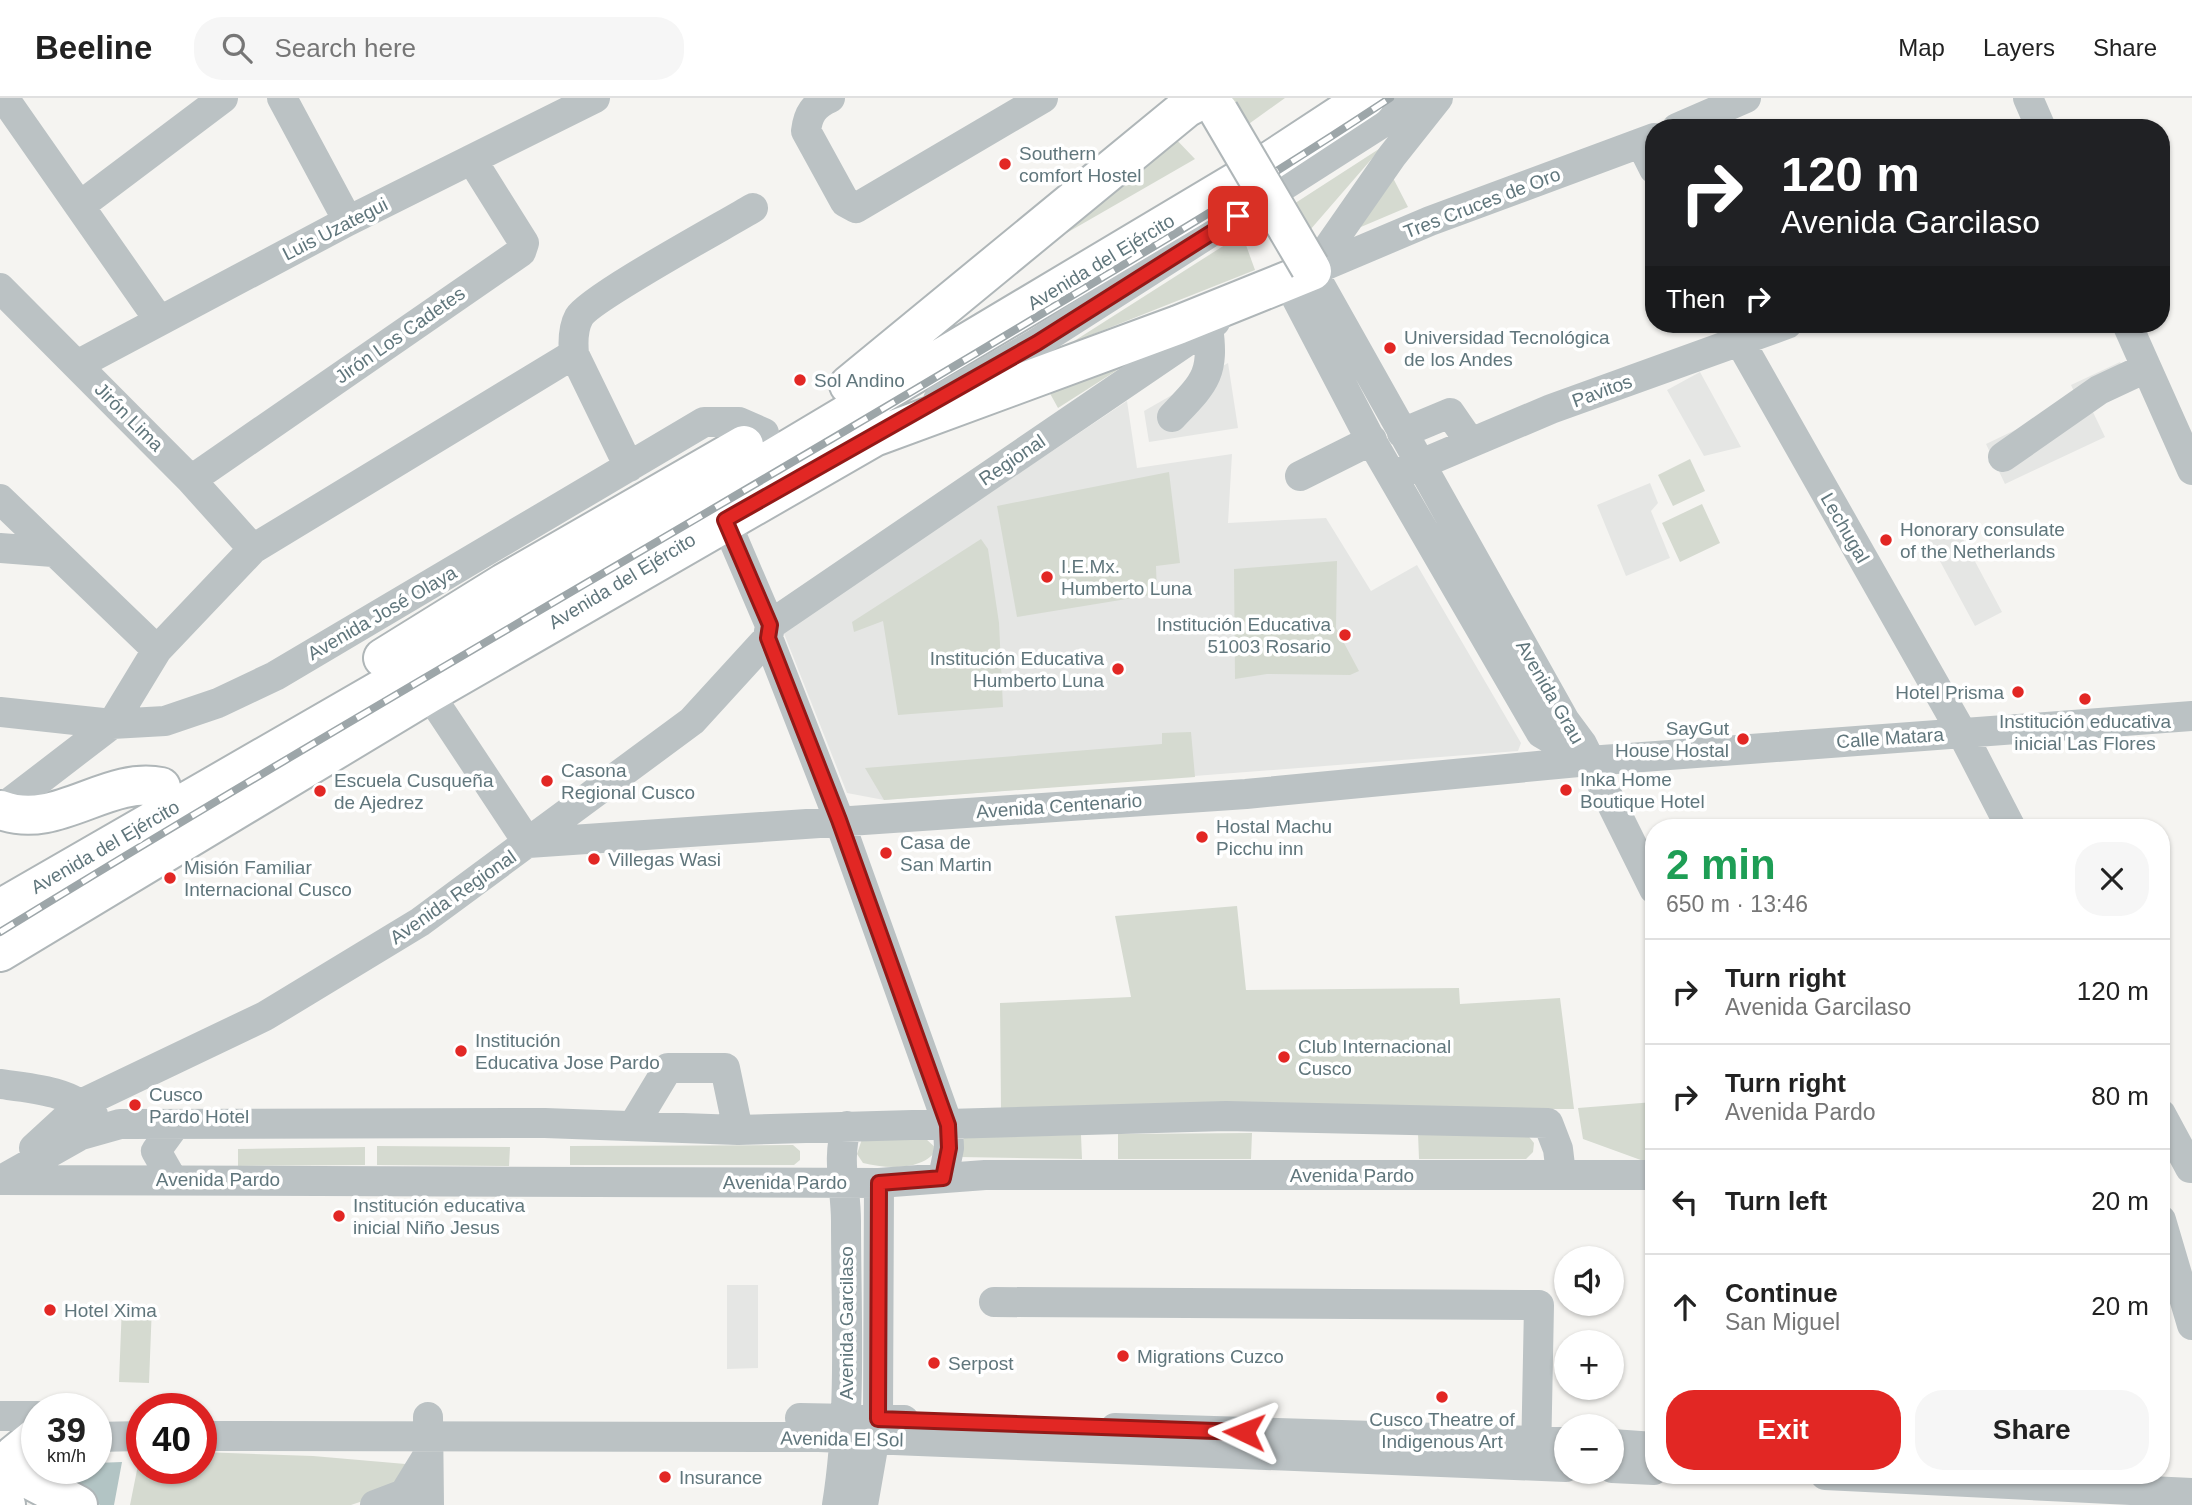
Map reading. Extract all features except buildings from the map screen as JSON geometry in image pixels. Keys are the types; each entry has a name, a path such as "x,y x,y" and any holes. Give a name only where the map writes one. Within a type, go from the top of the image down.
{"main road":[{"name":"Avenida del Ejército","path":"0,882 764,433 1167,203 1263,153 1334,98"},
{"name":"Avenida del Ejército","path":"0,952 421,682 519,610 1249,174 1366,98"},
{"path":"849,385 1200,107 1290,279 874,437"},
{"name":"Avenida del Ejército","path":"0,909 725,520 874,437"},
{"path":"0,810 31,815 67,809 130,785 143,783 160,787"},
{"path":"21,1443 14,1455 6,1486 78,1505"}],"street":[{"path":"4,98 159,320"},
{"path":"81,205 223,98"},
{"path":"282,98 348,221"},
{"name":"Luis Uzategui","path":"77,365 348,221 596,98"},
{"path":"830,98 814,107 807,119 806,131 845,202 856,208 1043,98"},
{"name":"Avenida del Ejército","path":"874,437 1037,343 1421,98"},
{"path":"1290,279 1438,98"},
{"path":"1698,119 1746,98"},
{"path":"2028,98 2037,119"},
{"name":"Tres Cruces de Oro","path":"1290,279 1430,221 1645,151"},
{"name":"Jirón Los Cadetes","path":"191,480 521,252 524,243 472,160"},
{"path":"629,467 574,354 573,341 579,318 589,308 753,208"},
{"name":"Regional","path":"769,631 1208,327 1290,279"},
{"name":"Avenida Grau","path":"1290,279 1402,433 1406,470 1541,733 1589,761"},
{"name":"Avenida Grau","path":"1290,279 1372,440 1406,470"},
{"name":"Jirón Lima","path":"0,288 191,480 253,549"},
{"path":"1172,417 1202,385 1212,357 1208,327"},
{"name":"Pavitos","path":"1406,470 1732,333"},
{"name":"Lechugal","path":"1735,333 1962,733 2006,819"},
{"path":"2131,333 2192,470"},
{"path":"0,810 113,724 157,650 253,549 574,354"},
{"path":"2003,457 2099,390 2146,368"},
{"path":"1402,433 1450,413 1470,442"},
{"name":"Avenida José Olaya","path":"0,712 113,724 165,721 218,703 275,676 705,422 739,422 764,433"},
{"path":"1300,476 1372,440"},
{"path":"0,499 157,650"},
{"path":"725,520 839,820 948,1125 949,1148 943,1178"},
{"path":"0,548 53,552"},
{"path":"505,583 421,682 528,843"},
{"name":"Avenida Regional","path":"90,1100 265,1016 420,922 692,721 769,631"},
{"name":"Calle Matara","path":"1589,761 2192,716"},
{"path":"1589,761 1645,870"},
{"name":"Avenida Centenario","path":"528,843 1246,793 1589,761"},
{"path":"633,1126 668,1068 725,1068 738,1130"},
{"path":"0,1084 90,1100"},
{"path":"90,1100 103,1128"},
{"path":"0,1181 90,1100"},
{"path":"0,1181 45,1154 103,1128 120,1124 545,1123 738,1130 1226,1116 1548,1123 1559,1149 1561,1174"},
{"path":"172,1179 156,1151 175,1125"},
{"name":"Avenida Garcilaso","path":"847,1126 840,1148 861,1429 863,1505"},
{"path":"2170,1139 2181,1169"},
{"name":"Avenida Pardo","path":"0,1181 172,1179 879,1183 985,1175 1645,1175"},
{"name":"Avenida Garcilaso","path":"837,1505 861,1429 879,1183"},
{"path":"2170,1250 2192,1325"},
{"path":"994,1302 1539,1305 1546,1449"},
{"path":"0,1416 21,1428"},
{"name":"Avenida El Sol","path":"217,1417 428,1436"},
{"name":"Avenida El Sol","path":"217,1436 428,1436 861,1429 1546,1449"},
{"path":"375,1505 417,1501 428,1436"},
{"path":"1624,1445 1645,1446"},
{"path":"1624,1469 1645,1470"},
{"path":"2170,1473 2192,1474"},
{"path":"1902,1484 1927,1487 2192,1493"}],"shaded area":[{"path":"1232,98 1285,98 1239,131"},
{"path":"1171,134 1195,159 997,273"},
{"path":"1382,147 1310,230 1286,209"},
{"path":"1392,176 1408,207 1342,235"},
{"path":"1242,234 1255,270 1071,343"},
{"path":"1155,346 1058,408 1047,388"},
{"path":"2120,362 2131,386 2090,406 2105,437 2005,484 1986,444 2078,400 2071,385"},
{"path":"1228,363 1238,428 1149,442 1144,411"},
{"path":"1700,372 1741,447 1704,456 1667,390"},
{"name":"I.E.Mx. Humberto Luna","path":"1127,401 1137,468 1232,454 1228,523 1326,518 1371,591 1417,565 1521,743 1518,751 884,800 847,793 783,631"},
{"path":"1690,459 1705,491 1673,506 1658,475"},
{"path":"1169,472 1180,563 1156,566 1157,594 1017,617 997,506"},
{"path":"1650,483 1658,503 1651,511 1670,558 1626,576 1597,505"},
{"path":"1702,504 1720,543 1680,562 1662,523"},
{"path":"1955,524 2002,612 1975,626 1928,539"},
{"path":"981,539 988,549 999,623 1003,707 898,715 883,621 854,632 852,622"},
{"path":"1337,561 1336,628 1359,671 1350,675 1267,674 1235,679 1234,569"},
{"path":"1191,732 1195,777 884,800 865,768 1162,744 1162,733"},
{"name":"Club Internacional Cusco","path":"1237,906 1246,990 1459,988 1460,1004 1560,998 1574,1109 1001,1110 1000,1003 1131,997 1115,916"},
{"path":"1645,1103 1645,1162 1583,1139 1578,1108"},
{"path":"1252,1133 1251,1159 1118,1159 1118,1134"},
{"path":"1418,1133 1526,1133 1534,1143 1533,1152 1526,1159 1419,1159"},
{"path":"1081,1135 1082,1159 960,1157 964,1136"},
{"path":"862,1139 926,1139 937,1149 931,1156 914,1165 882,1166 863,1163 857,1154"},
{"path":"793,1145 800,1151 800,1160 794,1165 570,1165 570,1146"},
{"path":"377,1146 510,1147 509,1166 377,1165"},
{"path":"365,1147 365,1165 238,1166 238,1149"},
{"path":"727,1285 758,1285 758,1368 727,1369"},
{"path":"122,1304 152,1305 149,1383 119,1382"},
{"path":"217,1453 313,1456 417,1465 404,1487 351,1505 130,1505 134,1484 217,1484"},
{"path":"112,1462 122,1462 114,1505 100,1505 67,1487 68,1484 112,1484"}],"railway":[{"path":"0,932 864,420 1241,193 1390,98"}],"place":[{"name":"Southern comfort Hostel","path":"1005,164"},
{"name":"Universidad Tecnológica de los Andes","path":"1390,348"},
{"name":"Sol Andino","path":"800,380"},
{"name":"Honorary consulate of the Netherlands","path":"1886,540"},
{"name":"I.E.Mx. Humberto Luna","path":"1047,577"},
{"name":"Institución Educativa 51003 Rosario","path":"1345,635"},
{"name":"Institución Educativa Humberto Luna","path":"1118,669"},
{"name":"Hotel Prisma","path":"2018,692"},
{"name":"Institución educativa inicial Las Flores","path":"2085,699"},
{"name":"SayGut House Hostal","path":"1743,739"},
{"name":"Casona Regional Cusco","path":"547,781"},
{"name":"Inka Home Boutique Hotel","path":"1566,790"},
{"name":"Escuela Cusqueña de Ajedrez","path":"320,791"},
{"name":"Hostal Machu Picchu inn","path":"1202,837"},
{"name":"Casa de San Martin","path":"886,853"},
{"name":"Villegas Wasi","path":"594,859"},
{"name":"Misión Familiar Internacional Cusco","path":"170,878"},
{"name":"Institución Educativa Jose Pardo","path":"461,1051"},
{"name":"Club Internacional Cusco","path":"1284,1057"},
{"name":"Cusco Pardo Hotel","path":"135,1105"},
{"name":"Institución educativa inicial Niño Jesus","path":"339,1216"},
{"name":"Hotel Xima","path":"50,1310"},
{"name":"Migrations Cuzco","path":"1123,1356"},
{"name":"Serpost","path":"934,1363"},
{"name":"Cusco Theatre of Indigenous Art","path":"1442,1397"},
{"name":"Insurance","path":"665,1477"}],"route":[{"path":"1238,216 1037,343 725,520 770,625 768,638 839,820 948,1125 949,1148 943,1178 879,1183 878,1419 1244,1432"}]}
